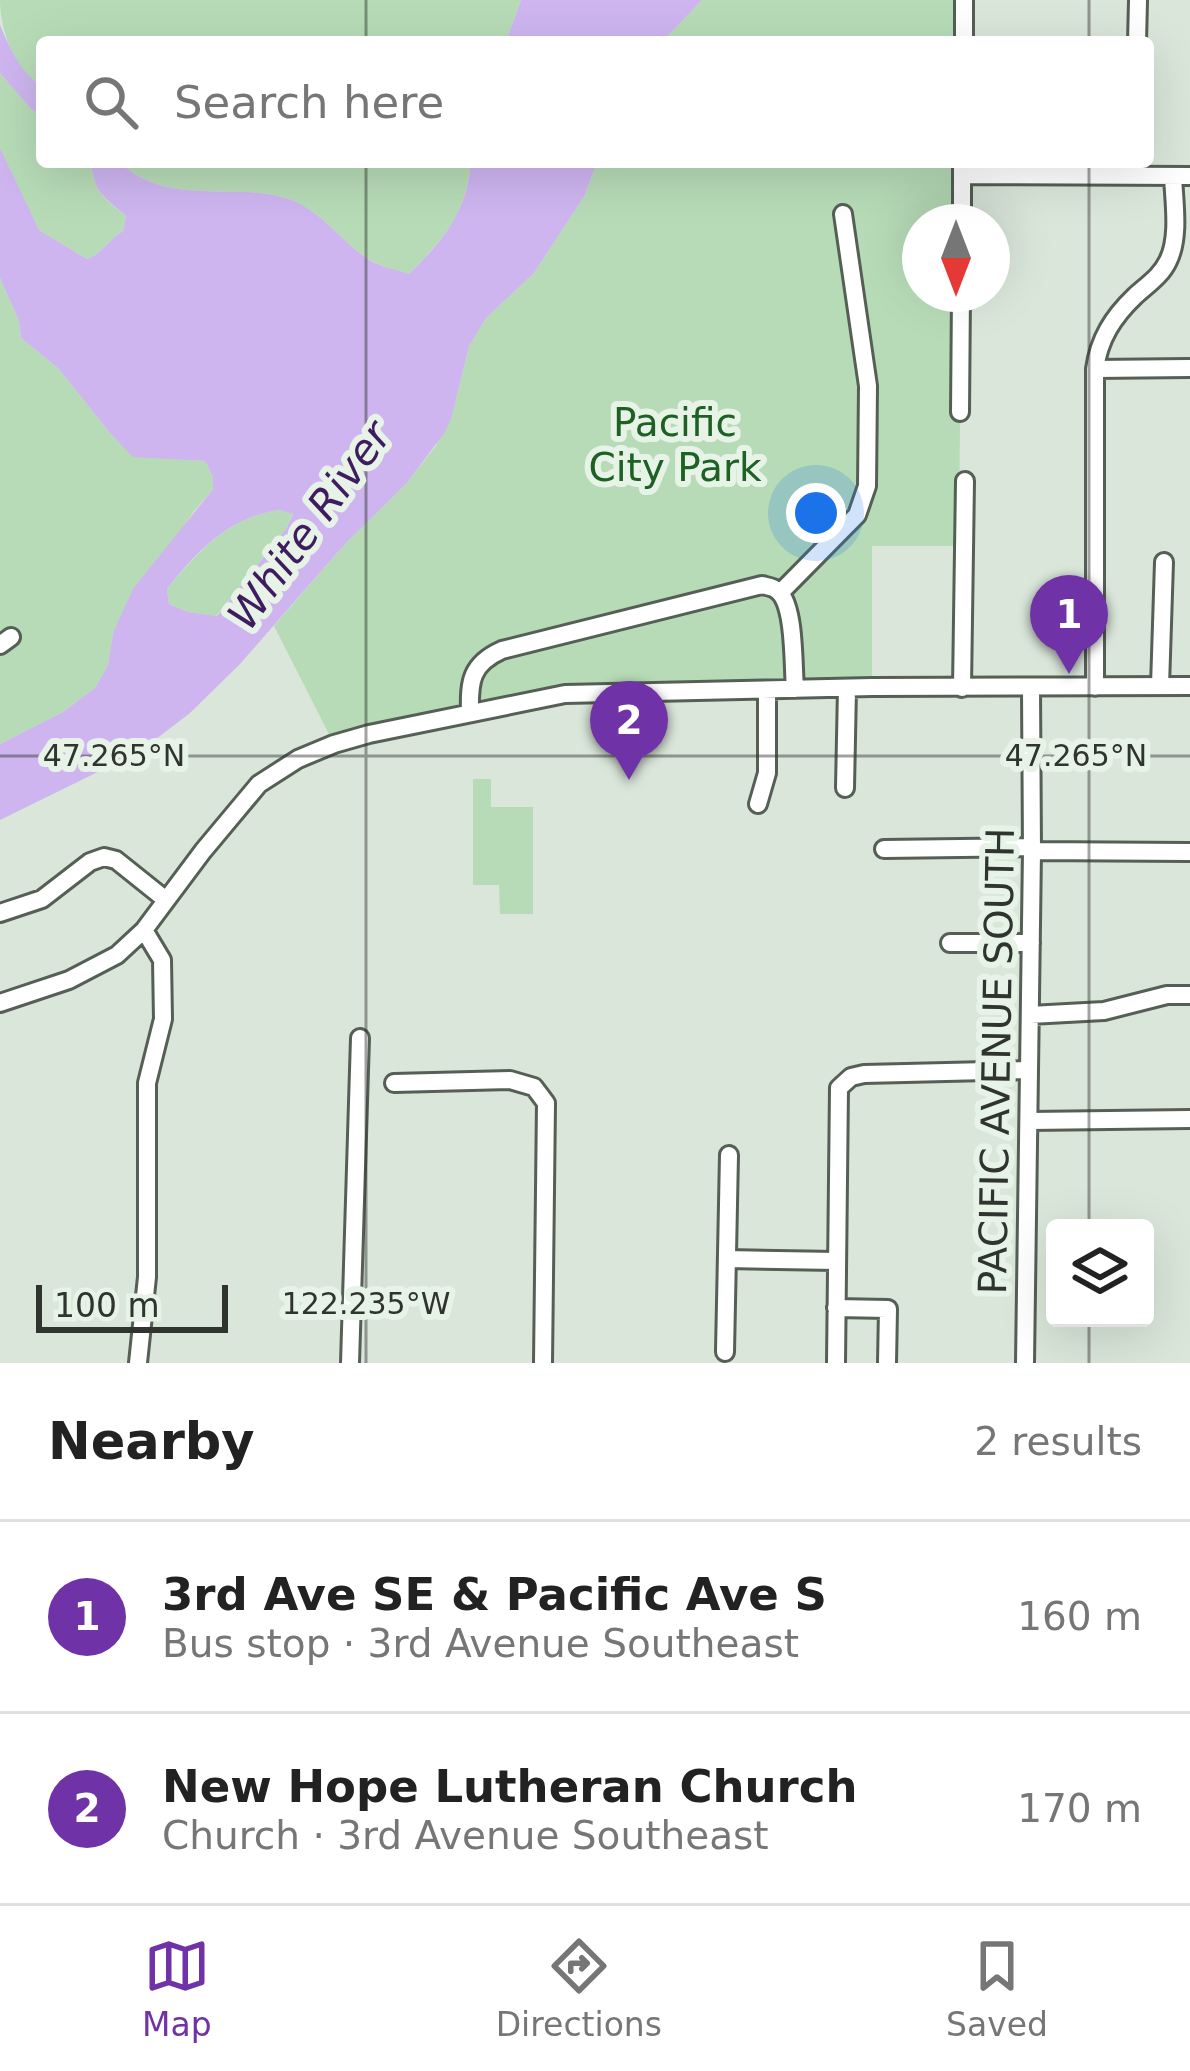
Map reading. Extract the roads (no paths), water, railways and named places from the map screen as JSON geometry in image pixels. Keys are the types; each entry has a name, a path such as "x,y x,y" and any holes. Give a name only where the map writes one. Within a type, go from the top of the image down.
{"street":[{"path":"964,0 964,36"},
{"path":"1137,36 1138,1"},
{"path":"962,204 962,168 1135,169 1182,176 1170,258 1112,322 1101,341 1095,369 1095,687"},
{"path":"780,593 857,515 867,486 868,386 843,214"},
{"path":"960,412 961,312"},
{"path":"1095,369 1190,368"},
{"path":"962,688 964,481"},
{"path":"1160,686 1164,562"},
{"path":"470,713 469,692 476,668 502,650 762,585 780,593 789,617 795,689"},
{"path":"0,1003 100,965 133,942 250,793 284,766 334,744 565,694 1190,686"},
{"path":"845,788 847,688"},
{"name":"PACIFIC AVENUE SOUTH","path":"1025,1363 1031,688"},
{"path":"758,805 767,773 767,690"},
{"path":"884,849 1190,852"},
{"path":"0,914 42,899 85,865 104,857 121,863 166,900"},
{"path":"138,1363 147,1276 147,1083 163,1019 162,960 144,930"},
{"path":"950,943 1031,944"},
{"path":"1030,1015 1104,1011 1167,995 1190,995"},
{"path":"350,1363 360,1038"},
{"path":"836,1363 839,1088 864,1074 1029,1070"},
{"path":"394,1083 510,1080 534,1087 546,1103 544,1363"},
{"path":"1029,1121 1190,1119"},
{"path":"725,1352 729,1155"},
{"path":"727,1259 836,1261"},
{"path":"836,1308 888,1309 887,1363"}],"water":[{"path":"521,0 702,0 668,36 508,36"},
{"path":"0,25 22,67 36,81 36,112 31,109 0,73"},
{"name":"White River","path":"0,148 39,230 87,259 123,231 126,216 98,189 90,168 127,168 177,189 262,193 296,202 373,262 409,274 452,224 470,168 595,168 585,195 534,273 486,318 469,346 445,432 407,483 190,713 114,764 0,820 0,744 63,712 95,688 108,665 113,633 133,589 213,489 205,461 133,457 59,369 21,338 19,321 0,278","holes":["280,510 293,514 217,616 169,604 167,589 190,561 230,528"]}],"place":[{"name":"3rd Ave SE & Pacific Ave S","path":"1069,674"},
{"name":"New Hope Lutheran Church","path":"629,780"}],"park label":[{"name":"Pacific City Park","path":"675,444"}]}
